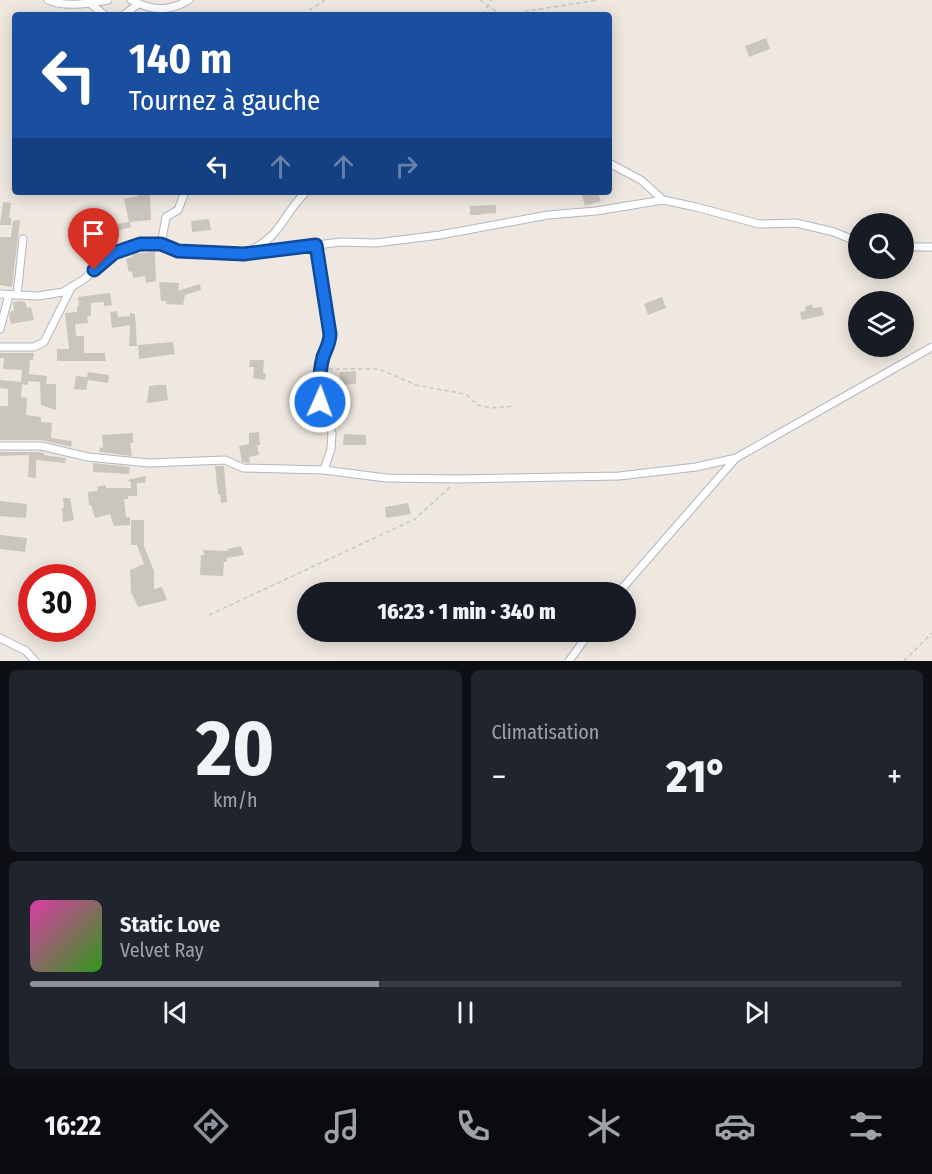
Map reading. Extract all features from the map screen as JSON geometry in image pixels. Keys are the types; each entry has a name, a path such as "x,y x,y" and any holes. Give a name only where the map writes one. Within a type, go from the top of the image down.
{"street":[{"path":"48,0 56,4 71,5 108,0"},
{"path":"135,2 145,7 164,10 189,0"},
{"path":"87,2 101,12"},
{"path":"612,165 641,180 663,200"},
{"path":"161,244 166,217 178,210 185,195"},
{"path":"295,206 296,195"},
{"path":"244,254 265,243 304,195"},
{"path":"0,294 48,295 63,292 83,280 114,253 140,244 161,244 178,251 244,254 341,242 376,243 548,215 596,211 663,200 759,224 796,223 848,238"},
{"path":"0,329 13,295 22,239"},
{"path":"316,245 330,334 330,341 323,358 319,388 320,402 332,433 331,449 324,470"},
{"path":"914,247 932,247"},
{"path":"0,347 40,346 71,287"},
{"path":"0,446 41,446 88,457 149,463 218,459 243,468 324,470 386,478 619,476 696,466 736,458 932,347"},
{"path":"628,582 736,458"},
{"path":"0,638 26,651 35,661"},
{"path":"568,661 582,642"}],"path":[{"path":"309,10 325,0"},
{"path":"480,0 497,12"},
{"path":"485,12 491,0"},
{"path":"520,12 598,0"},
{"path":"321,369 379,369 416,385 465,394 478,405 490,408 515,406"},
{"path":"209,615 415,519 459,479"},
{"path":"903,661 932,633"}],"building":[{"path":"766,38 770,49 749,57 745,46"},
{"path":"150,195 151,220 130,222 131,227 119,230 118,224 129,222 124,199"},
{"path":"582,195 598,195 601,201 585,206"},
{"path":"3,202 11,203 9,218 11,218 11,225 0,225"},
{"path":"496,205 496,213 470,215 470,206"},
{"path":"209,219 211,230 192,232 191,221"},
{"path":"20,220 12,287 0,285 0,237 11,237 13,221"},
{"path":"155,252 156,281 146,283 145,276 133,278 126,259 133,257 132,254"},
{"path":"159,282 179,283 178,291 200,284 201,290 185,295 183,305 166,304 166,301 161,301"},
{"path":"110,293 112,305 104,306 104,302 91,303 91,316 87,316 88,323 75,324 76,336 84,336 84,353 105,353 106,361 57,361 57,349 69,349 65,313 77,312 78,297"},
{"path":"662,297 666,308 648,315 644,304"},
{"path":"13,302 25,302 27,308 31,307 34,320 11,324 9,315 11,311 14,311"},
{"path":"812,304 813,308 822,307 824,315 802,320 800,312 806,311 805,307"},
{"path":"117,311 118,317 130,316 130,313 135,314 137,346 129,346 130,325 112,328 110,312"},
{"path":"173,342 175,354 139,359 138,345"},
{"path":"0,353 34,353 33,360 30,360 29,374 47,376 46,384 56,384 56,410 41,405 40,382 28,381 28,385 22,384 21,397 27,398 26,415 41,417 41,422 52,423 51,438 72,441 71,447 41,440 0,440 0,406 8,406 8,389 0,388 0,380 21,382 22,370 3,369 4,358 0,358"},
{"path":"250,360 264,360 265,380 253,378 254,367 249,367"},
{"path":"356,371 356,384 340,385 340,372"},
{"path":"88,372 109,375 108,383 88,380 86,390 74,389 76,376 87,377"},
{"path":"166,385 168,400 147,403 149,386"},
{"path":"259,432 260,445 257,445 259,455 249,457 250,463 242,462 239,446 249,444 249,433"},
{"path":"133,433 133,443 130,443 132,456 99,452 100,447 103,448 102,435"},
{"path":"344,434 366,435 366,445 343,445"},
{"path":"0,452 40,452 44,455 66,458 65,463 36,460 36,478 28,477 29,455 0,456"},
{"path":"93,463 130,467 129,474 93,472"},
{"path":"215,466 224,466 227,502 221,503 220,494 218,494"},
{"path":"146,476 145,483 137,483 137,496 128,496 128,499 124,499 126,517 130,517 130,525 114,526 110,514 95,518 91,505 89,505 88,492 98,491 97,487 106,485 106,488 131,488 131,482 127,480"},
{"path":"63,498 70,498 74,520 63,522"},
{"path":"0,501 27,504 26,518 0,516"},
{"path":"408,503 411,514 386,518 385,507"},
{"path":"131,520 144,520 144,546 154,571 154,589 162,587 167,600 138,607 131,592 130,570 144,564 137,545 131,545"},
{"path":"0,535 27,538 25,552 0,549"},
{"path":"241,546 244,555 227,558 227,562 224,562 223,576 200,575 203,550 228,551 227,549"}],"route":[{"path":"94,270 114,253 140,244 161,244 178,251 244,254 316,245 330,334 330,341 323,358 319,388 320,402"}]}
